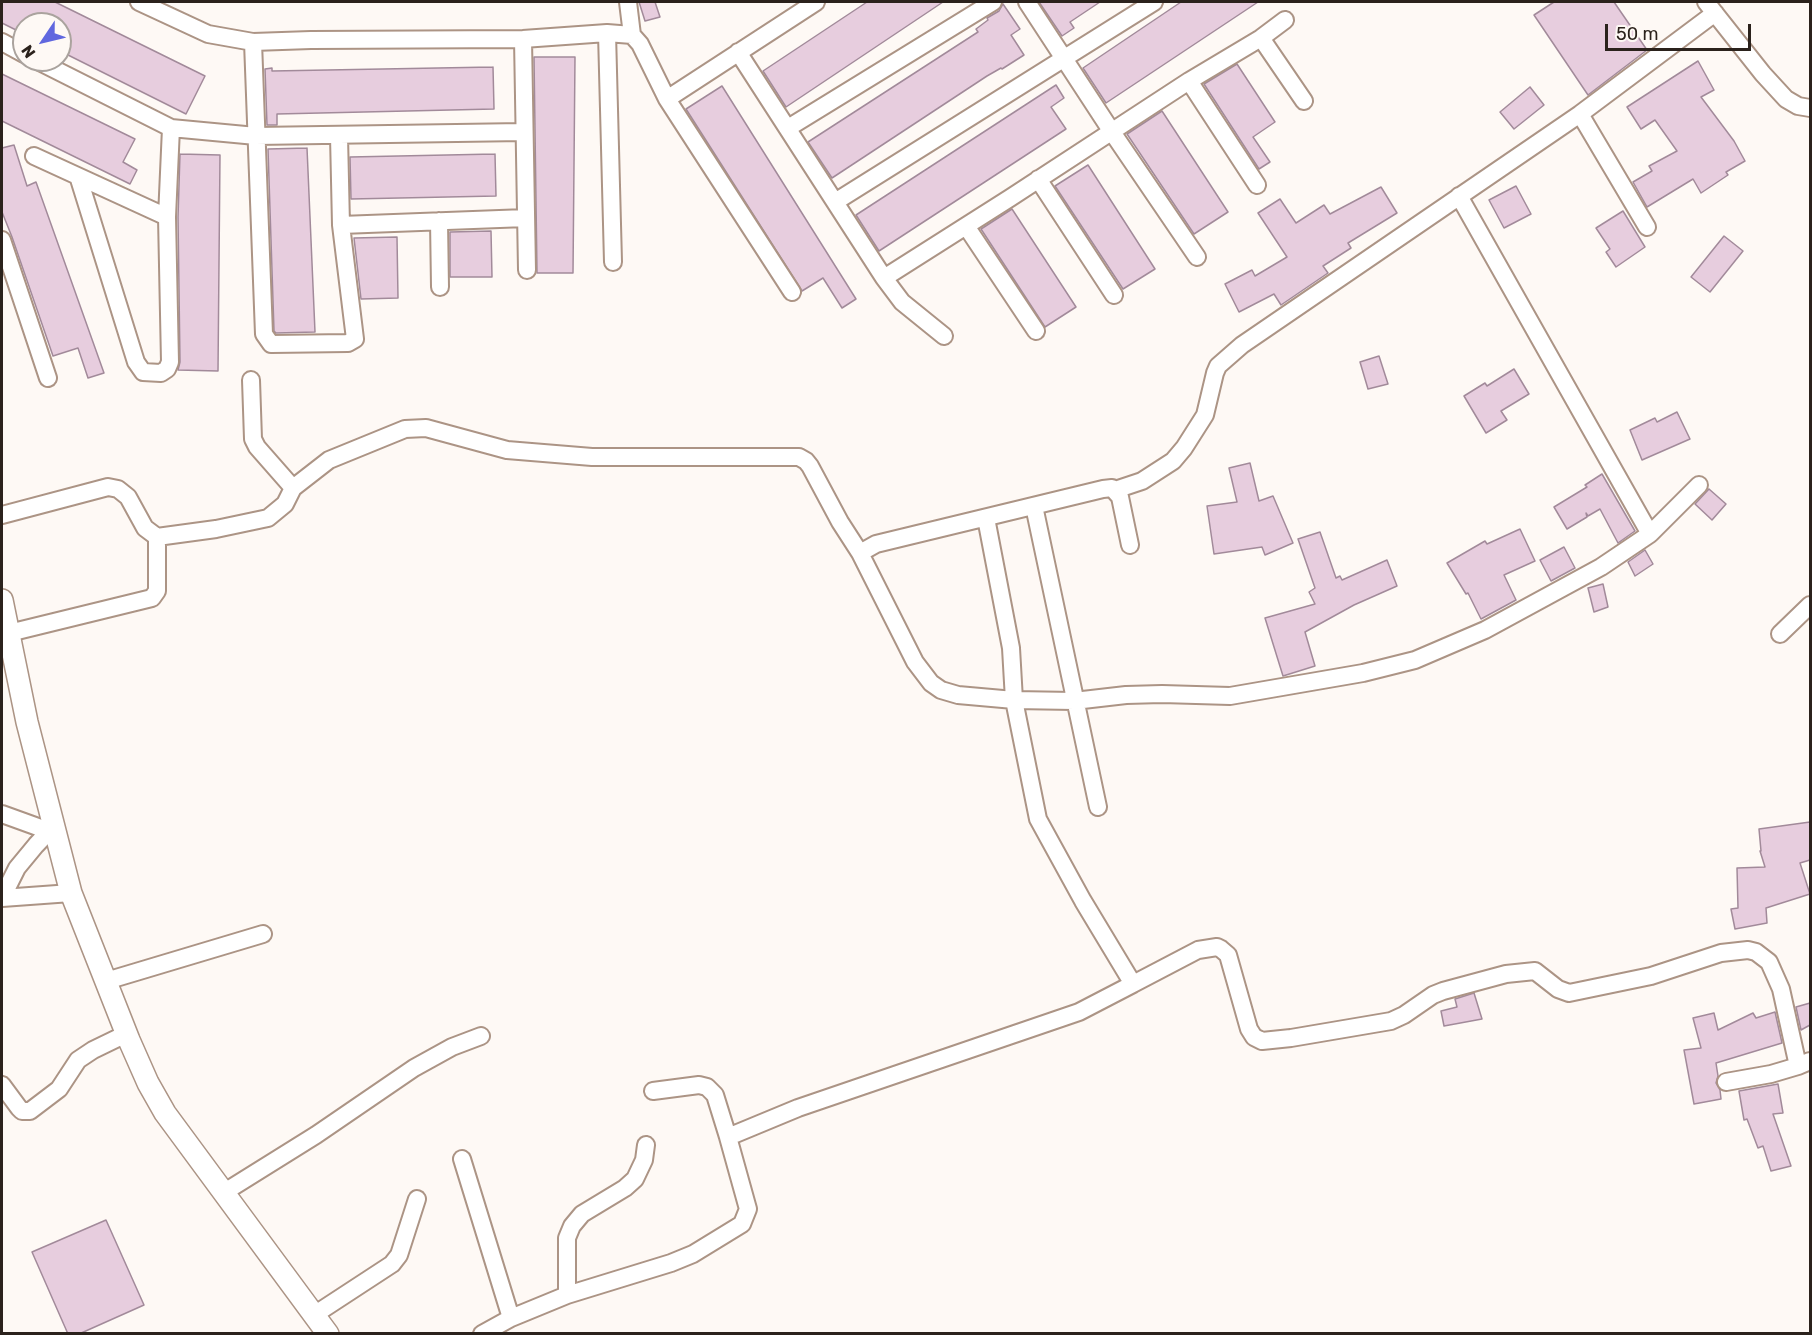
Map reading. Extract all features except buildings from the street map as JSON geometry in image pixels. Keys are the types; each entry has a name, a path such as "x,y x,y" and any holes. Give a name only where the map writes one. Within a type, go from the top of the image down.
{"street":[{"path":"139,2 208,34 253,42 523,39 607,33 632,35"},
{"path":"628,2 632,35 640,44 667,99 792,292"},
{"path":"667,99 816,2"},
{"path":"788,128 993,2"},
{"path":"1027,2 1197,257"},
{"path":"836,202 1154,2"},
{"path":"860,553 876,544 1103,489 1115,490 1142,481 1173,461 1184,448 1204,415 1215,373 1222,362 1242,345 1580,114 1711,7 1763,74 1786,99 1798,106 1810,108"},
{"path":"885,278 1190,81 1261,38 1285,20"},
{"path":"607,33 614,262"},
{"path":"1261,38 1304,101"},
{"path":"523,39 527,270"},
{"path":"253,42 264,334 271,344 348,343 355,339 341,225 339,136"},
{"path":"738,52 902,302 944,336"},
{"path":"60,72 171,128 256,136 524,132"},
{"path":"1190,81 1257,185"},
{"path":"1580,114 1647,227"},
{"path":"79,179 136,362 141,370 147,373 165,371 170,362 166,218 171,128"},
{"path":"34,156 166,218"},
{"path":"1038,179 1114,295"},
{"path":"1459,196 1650,534"},
{"path":"341,225 526,218"},
{"path":"439,220 440,287"},
{"path":"966,226 1036,331"},
{"path":"2,243 48,378"},
{"path":"251,380 254,439 257,447 293,488"},
{"path":"2,515 105,487 113,488 128,497 145,528 157,537 216,530 268,518 285,504 293,488 328,460 405,429 419,428 444,432 478,444 507,450 592,457 799,457 806,460 810,466 840,522 860,553 915,662 931,683 941,690 958,695 1014,700 1074,700 1150,694 1230,696 1363,674 1415,660 1485,630 1601,567 1650,534 1699,485"},
{"path":"1115,490 1120,497 1130,545"},
{"path":"1034,506 1098,807"},
{"path":"987,518 1011,648 1014,700 1038,819 1083,901 1133,984"},
{"path":"9,633 152,598 157,591 157,537"},
{"path":"2,600 51,829 71,892 126,1034 148,1083 165,1113 328,1334"},
{"path":"1780,634 1810,605"},
{"path":"2,814 51,829"},
{"path":"2,898 17,868 51,829"},
{"path":"2,898 71,892"},
{"path":"106,981 263,934"},
{"path":"728,1137 798,1108 1079,1012 1198,950 1217,947 1228,955 1249,1029 1254,1037 1262,1041 1391,1021 1433,995 1506,974 1535,971 1558,989 1569,993 1651,976 1721,953 1748,950 1756,952 1769,962 1781,989 1804,1064 1771,1074 1726,1082"},
{"path":"2,1085 22,1111 30,1111 59,1089 78,1060 126,1034"},
{"path":"224,1193 316,1136 414,1068 452,1047 481,1036"},
{"path":"482,1334 512,1318 567,1295 693,1254 742,1224 748,1209 715,1095 708,1087 699,1085 653,1091"},
{"path":"567,1295 566,1247 572,1226 582,1214 625,1188 635,1179 644,1160 646,1145"},
{"path":"462,1159 512,1318"},
{"path":"314,1315 388,1268 396,1260 417,1199"}]}
